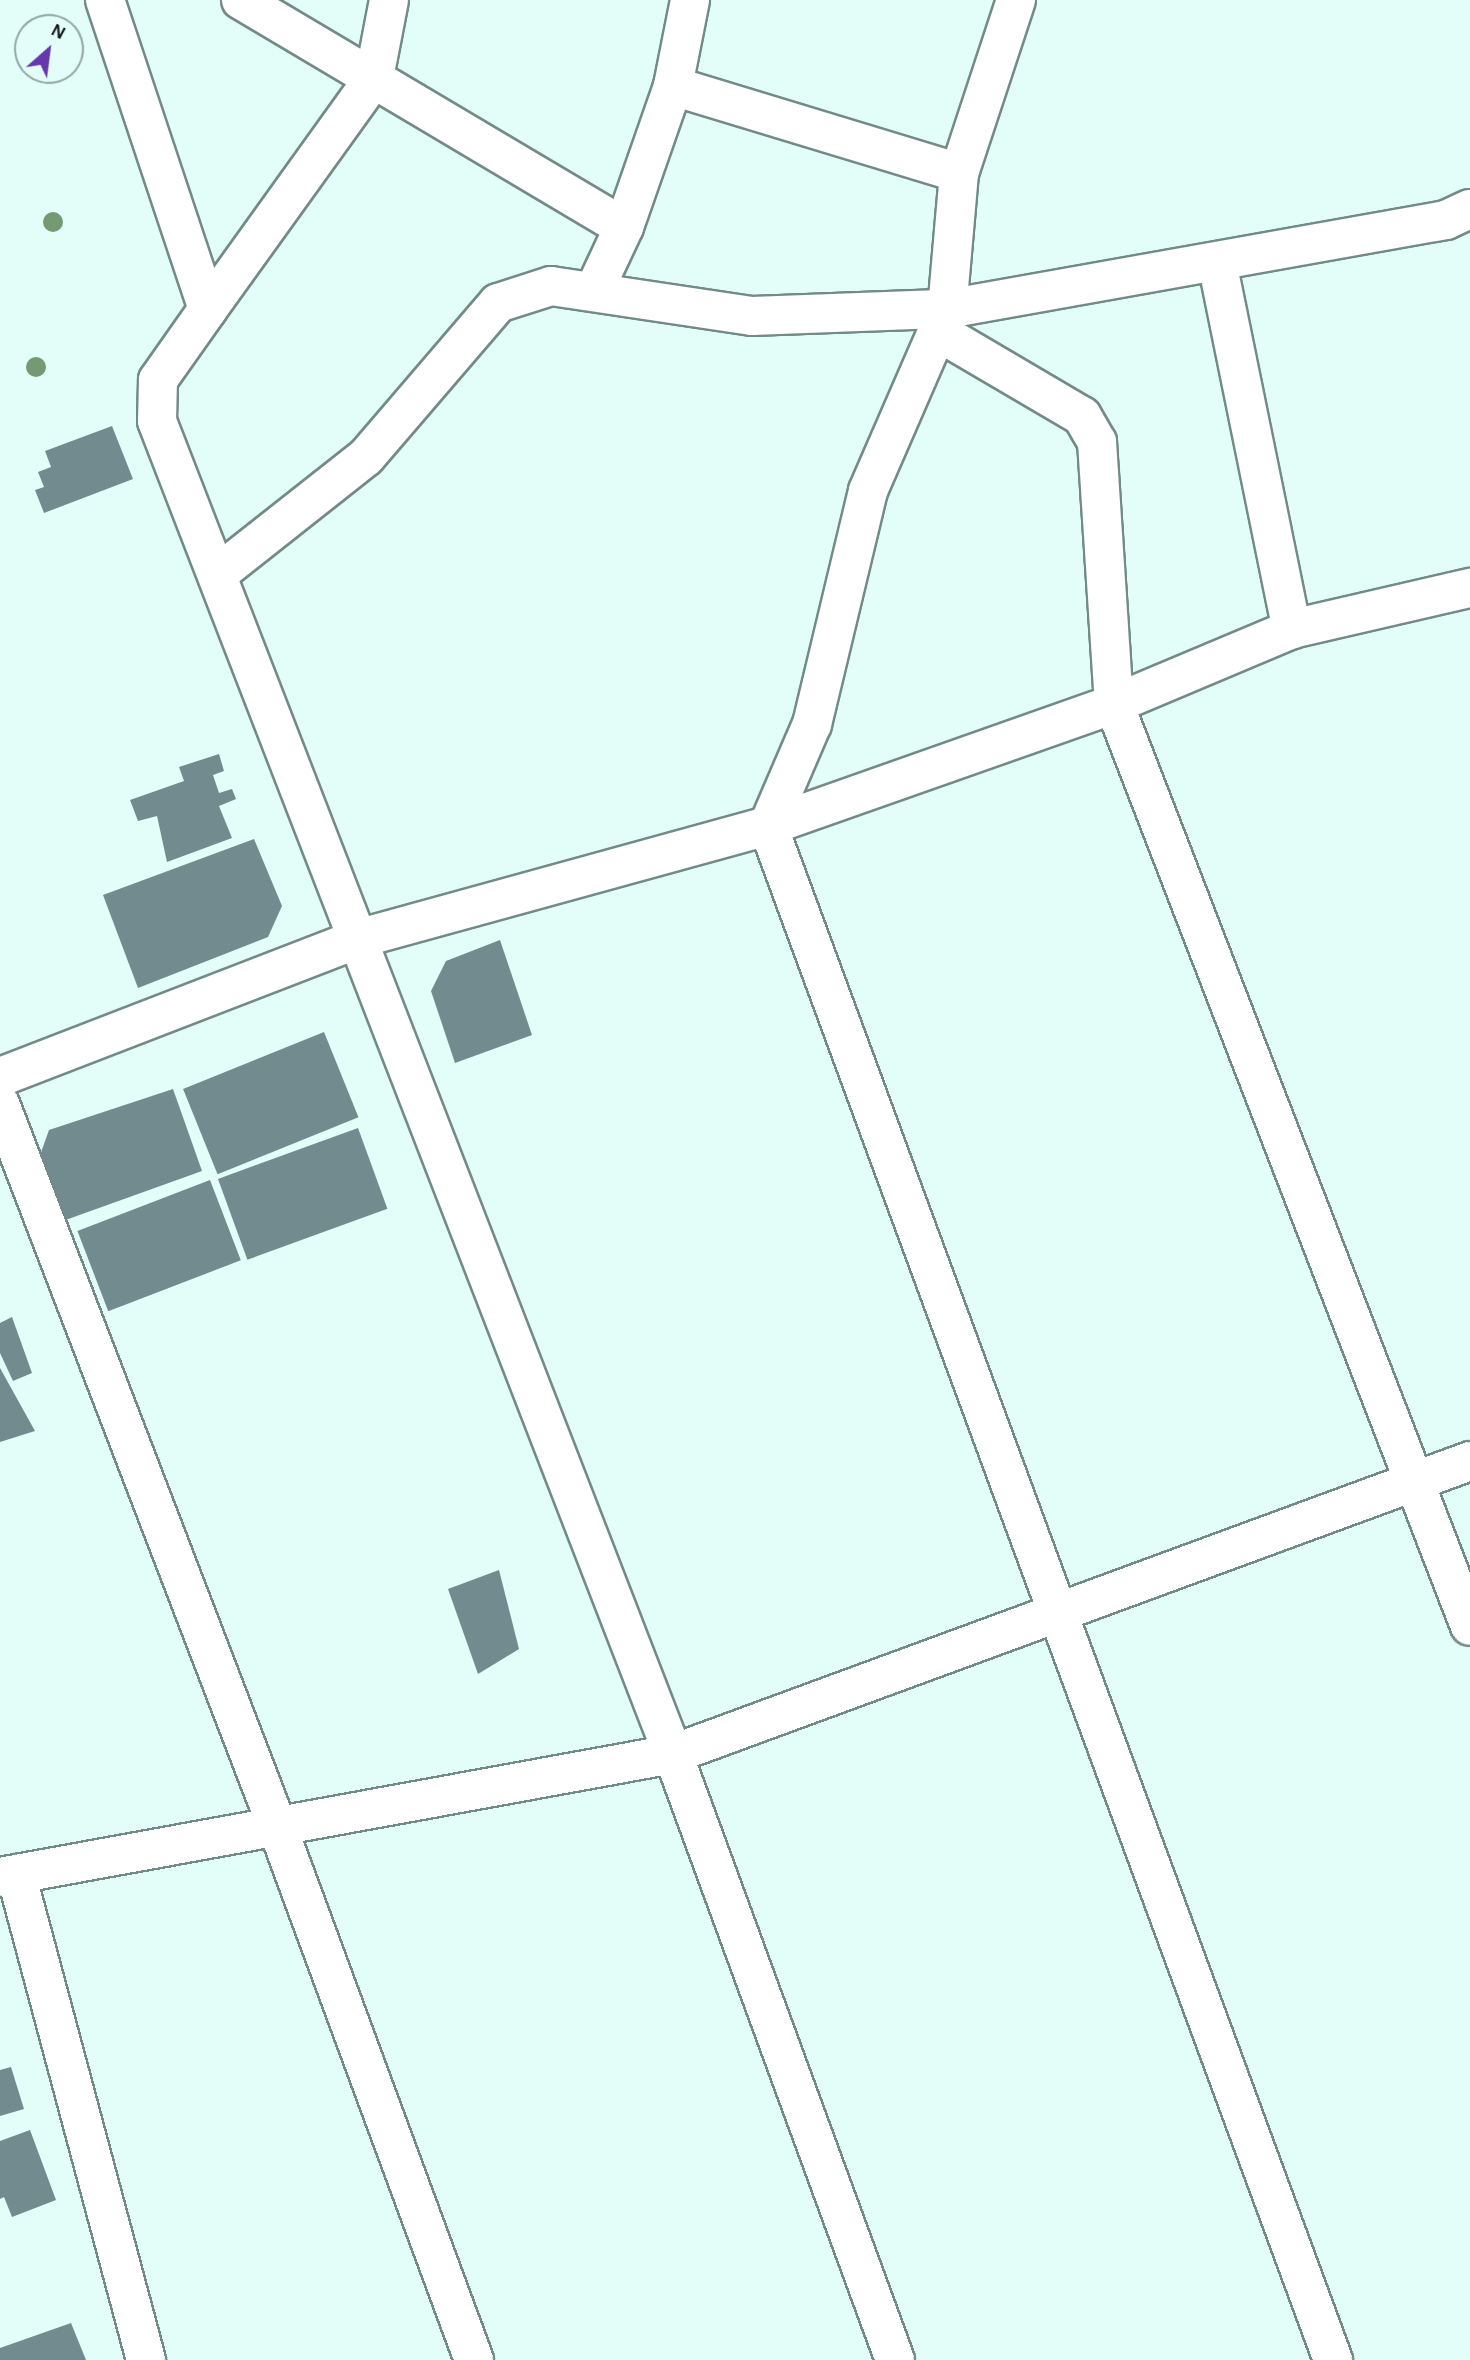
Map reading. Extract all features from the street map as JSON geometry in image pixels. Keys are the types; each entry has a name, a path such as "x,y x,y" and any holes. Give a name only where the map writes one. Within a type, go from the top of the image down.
{"street":[{"path":"105,0 208,309"},
{"path":"241,0 624,228"},
{"path":"389,0 373,78 158,380 157,421 219,573 357,939 673,1754 895,2360"},
{"path":"594,291 624,228 673,86 690,0"},
{"path":"1016,0 959,173 942,320 868,491 812,724 768,826 1333,2360"},
{"path":"673,86 959,173"},
{"path":"219,573 366,457 498,303 551,286 752,316 942,320 1217,262 1446,220 1470,209"},
{"path":"1217,262 1292,629"},
{"path":"942,320 1082,415 1097,442 1114,704 1470,1626"},
{"path":"0,1077 357,939 768,826 1114,704 1292,629 1470,587"},
{"path":"0,1104 277,1826 474,2360"},
{"path":"146,2360 8,1875 673,1754 1470,1461"}],"building":[{"path":"112,426 133,479 44,513 35,490 44,487 38,472 51,467 45,451"},
{"path":"219,754 224,771 213,775 219,793 232,789 236,799 219,806 232,838 167,862 157,816 138,821 130,800 184,781 179,767"},
{"path":"254,839 282,906 268,937 138,988 103,895"},
{"path":"500,940 532,1035 455,1063 431,991 446,961"},
{"path":"324,1032 358,1117 218,1174 183,1089"},
{"path":"173,1089 202,1171 60,1222 39,1158 49,1130"},
{"path":"358,1128 387,1209 247,1260 218,1179"},
{"path":"210,1180 241,1260 108,1311 77,1231"},
{"path":"12,1317 32,1373 13,1381 0,1353 0,1323"},
{"path":"0,1368 35,1431 0,1442"},
{"path":"499,1570 519,1649 478,1674 448,1589"},
{"path":"11,2067 24,2109 0,2116 0,2070"},
{"path":"30,2130 56,2200 12,2217 4,2197 0,2199 0,2141"},
{"path":"71,2323 86,2360 0,2360 0,2348"}]}
